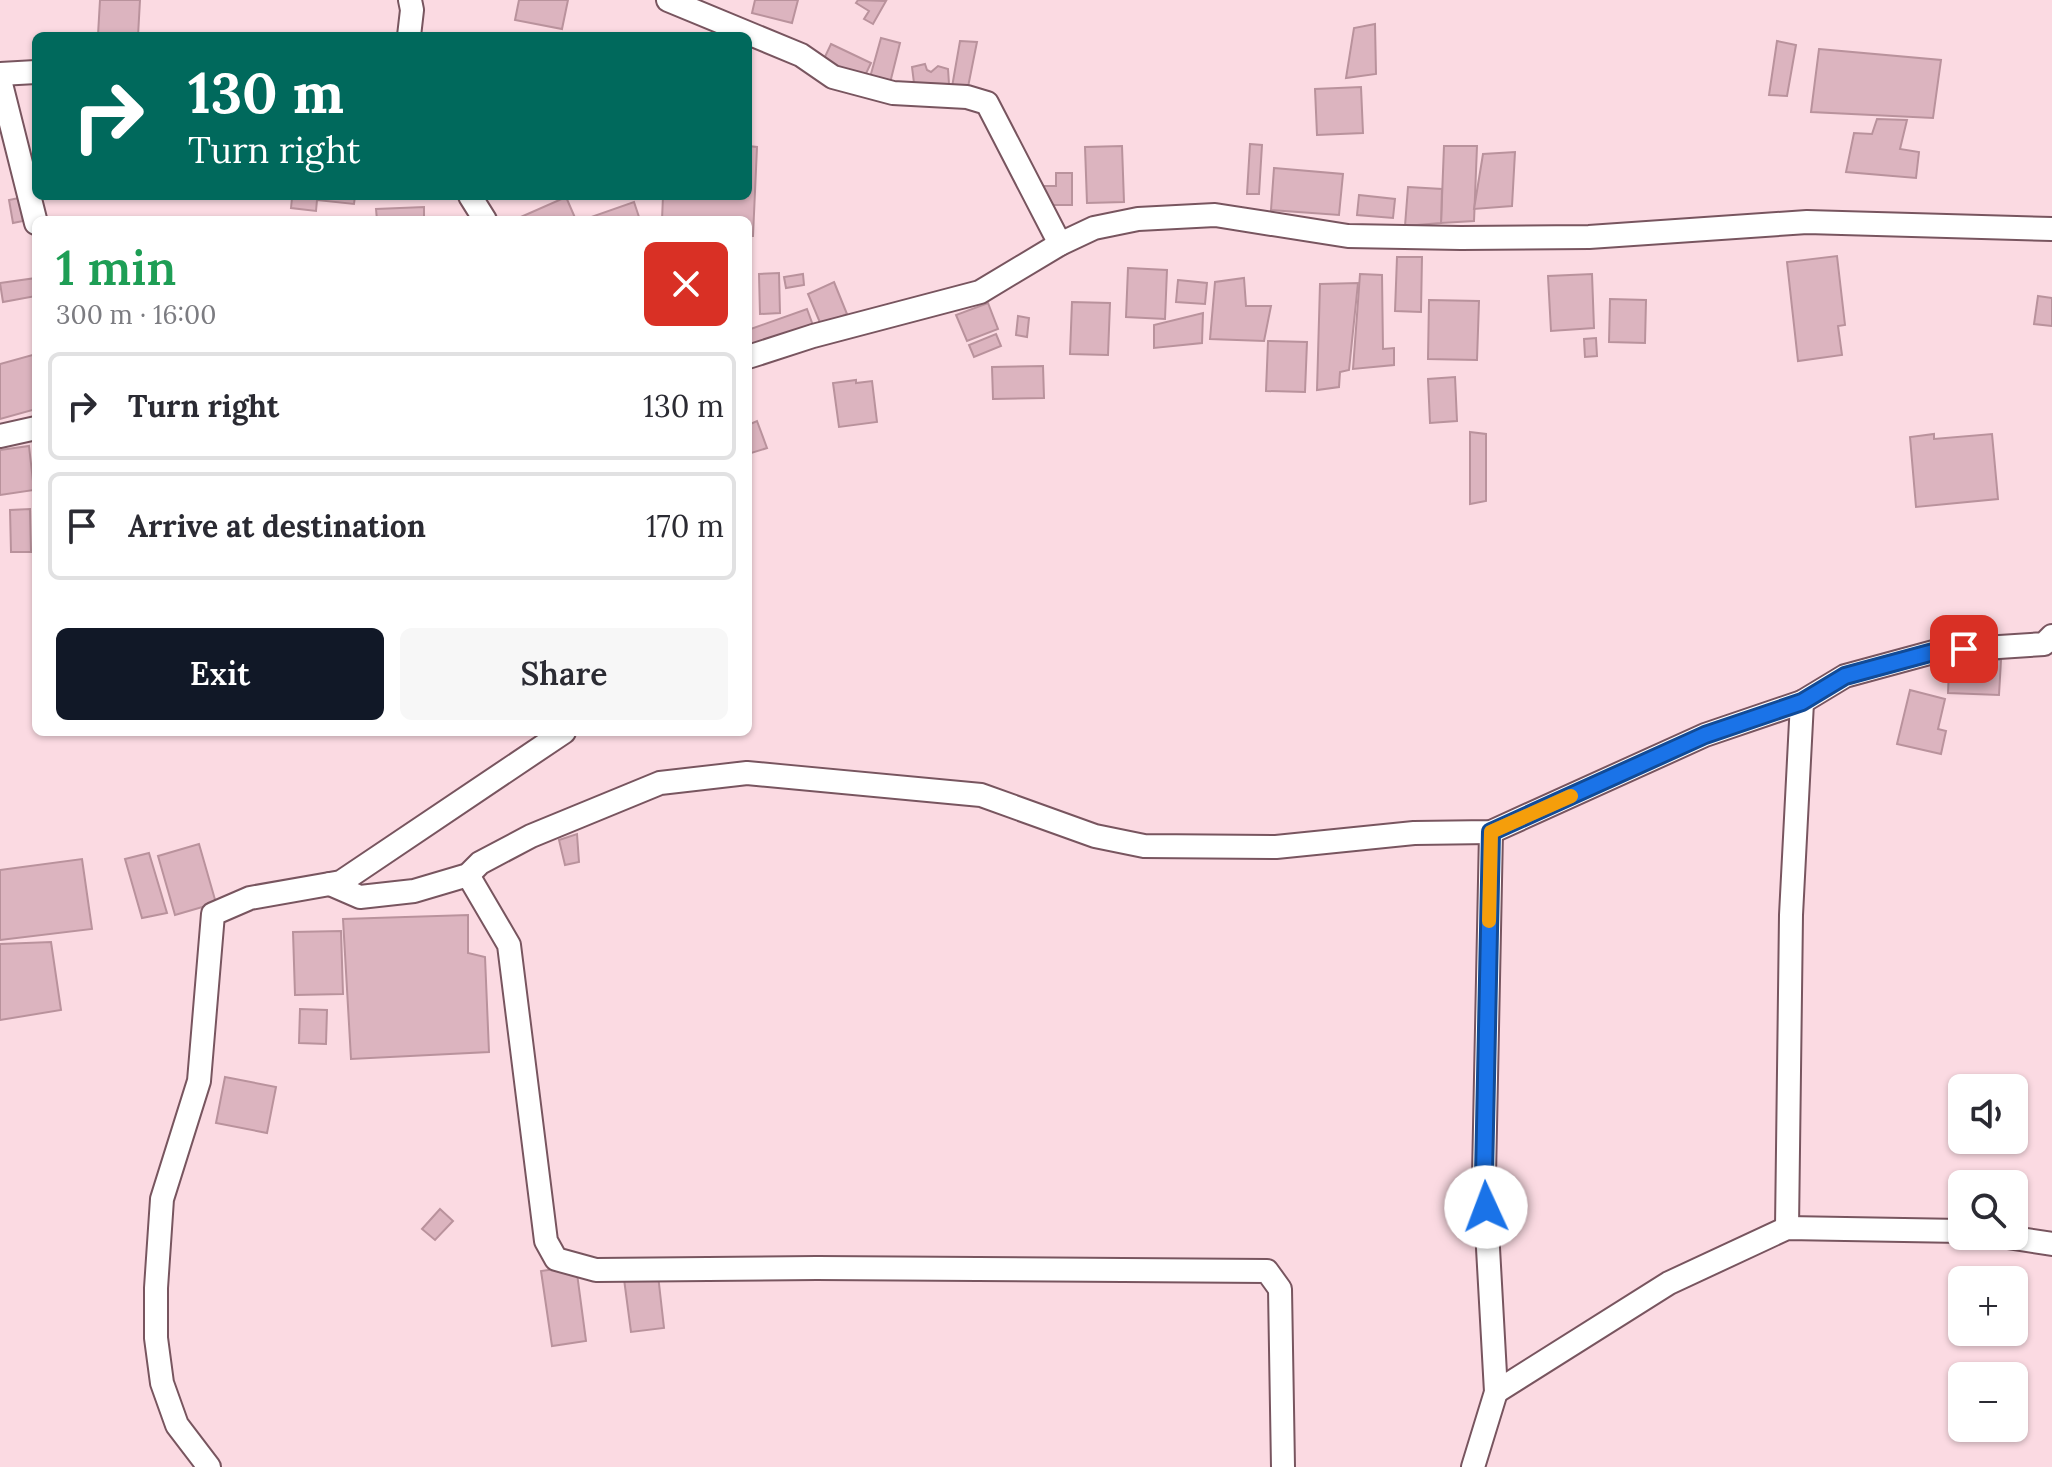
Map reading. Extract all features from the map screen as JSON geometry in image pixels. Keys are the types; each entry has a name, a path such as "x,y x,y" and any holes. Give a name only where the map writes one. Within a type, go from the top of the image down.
{"street":[{"path":"409,32 410,0"},
{"path":"668,0 745,32"},
{"path":"752,35 801,55 833,77 893,93 967,97 987,103 1060,244"},
{"path":"32,73 0,77 34,216"},
{"path":"752,356 813,336 980,292 1060,244 1094,228 1138,219 1215,215 1348,236 1589,237 1807,222 2052,229"},
{"path":"0,436 32,429"},
{"path":"330,884 360,897 414,891 468,875 480,863 531,836 660,783 747,773 981,795 1095,836 1144,846 1276,847 1414,833 1491,832 1705,735 1802,702 1845,676 1937,651 2049,644"},
{"path":"1787,1228 1791,915 1802,702"},
{"path":"209,1467 177,1425 162,1383 156,1338 156,1288 162,1199 199,1081 213,914 250,898 341,882 558,736"},
{"path":"1473,1467 1496,1392 1484,1176 1491,832"},
{"path":"468,875 509,945 546,1241 556,1259 596,1270 1267,1271 1280,1289 1283,1467"},
{"path":"1496,1392 1669,1283 1787,1228 1948,1231"},
{"path":"2028,1240 2052,1244"}],"building":[{"path":"100,0 140,0 138,32 98,32"},
{"path":"519,0 568,0 562,29 515,20"},
{"path":"755,0 798,0 792,23 752,13"},
{"path":"858,0 886,1 873,24 864,19 869,11 856,3"},
{"path":"1375,24 1376,74 1346,78 1354,28"},
{"path":"881,38 900,43 889,87 869,81"},
{"path":"960,41 977,42 968,87 952,87"},
{"path":"1777,41 1796,45 1787,96 1769,95"},
{"path":"831,44 871,63 862,82 822,63"},
{"path":"1819,49 1941,60 1933,118 1811,112"},
{"path":"925,64 931,72 938,66 948,69 949,84 914,83 912,67"},
{"path":"1361,87 1363,133 1317,135 1315,89"},
{"path":"1877,119 1907,120 1900,149 1919,152 1916,178 1846,172 1854,133 1872,134"},
{"path":"1250,144 1262,145 1259,194 1247,194"},
{"path":"752,146 757,147 753,236 752,216 662,216 663,200 752,200"},
{"path":"1122,146 1124,202 1087,203 1085,147"},
{"path":"1444,146 1477,146 1474,221 1441,223"},
{"path":"1515,152 1512,206 1474,209 1483,154"},
{"path":"1274,168 1343,174 1339,215 1271,210"},
{"path":"1056,173 1072,173 1072,205 1040,205 1040,186 1056,186"},
{"path":"1408,187 1442,189 1441,223 1405,226"},
{"path":"1359,195 1395,199 1393,218 1357,215"},
{"path":"19,198 23,221 13,223 9,200"},
{"path":"292,200 317,200 316,211 291,208"},
{"path":"317,200 354,200 354,204"},
{"path":"559,200 567,200 574,216 523,216"},
{"path":"634,202 639,216 594,216"},
{"path":"424,207 424,216 377,216 376,209"},
{"path":"1837,256 1845,325 1838,326 1842,355 1798,361 1787,262"},
{"path":"1397,257 1422,257 1421,312 1395,311"},
{"path":"1128,268 1167,270 1165,319 1126,317"},
{"path":"779,273 780,313 760,314 759,274"},
{"path":"803,274 804,285 786,288 784,277"},
{"path":"1360,274 1382,275 1383,349 1394,348 1394,365 1353,369"},
{"path":"1592,274 1594,328 1551,331 1548,276"},
{"path":"1244,278 1246,306 1271,306 1264,341 1210,339 1215,282"},
{"path":"32,279 32,297 3,302 0,283"},
{"path":"1178,280 1207,283 1205,304 1176,302"},
{"path":"834,282 847,314 821,325 808,294"},
{"path":"1358,283 1349,370 1340,372 1339,387 1317,390 1320,284"},
{"path":"2038,296 2052,298 2052,326 2034,324"},
{"path":"1610,299 1646,300 1645,343 1609,342"},
{"path":"1429,300 1479,301 1477,360 1428,359"},
{"path":"1072,302 1110,303 1108,355 1070,354"},
{"path":"988,303 998,329 967,341 956,315"},
{"path":"807,309 815,331 753,353 752,329"},
{"path":"1203,313 1202,343 1154,348 1154,325"},
{"path":"1018,316 1029,318 1027,337 1016,335"},
{"path":"996,334 1001,346 974,357 969,345"},
{"path":"1596,338 1597,356 1585,357 1584,339"},
{"path":"1268,341 1307,342 1305,392 1266,391"},
{"path":"32,355 32,410 0,419 0,364"},
{"path":"1043,366 1044,398 993,399 992,367"},
{"path":"1455,377 1457,421 1430,423 1428,379"},
{"path":"856,380 856,383 872,381 877,422 839,427 833,383"},
{"path":"757,421 767,448 752,453 752,423"},
{"path":"1470,432 1486,434 1486,501 1470,504"},
{"path":"1934,434 1934,439 1992,434 1998,499 1916,507 1910,437"},
{"path":"29,446 32,490 0,495 0,450"},
{"path":"30,509 31,552 11,552 10,510"},
{"path":"1968,658 2001,660 1999,695 1948,693 1949,669 1968,669"},
{"path":"1910,690 1945,699 1938,729 1946,731 1941,754 1897,744"},
{"path":"577,834 579,862 565,865 559,840"},
{"path":"199,844 216,903 175,915 158,856"},
{"path":"149,853 167,913 142,918 125,859"},
{"path":"82,859 92,929 0,940 0,870"},
{"path":"468,915 468,953 485,957 489,1052 351,1059 343,919"},
{"path":"341,931 343,994 295,995 293,932"},
{"path":"51,942 61,1010 0,1020 0,944"},
{"path":"300,1009 327,1010 326,1044 299,1043"},
{"path":"225,1077 276,1087 267,1133 216,1123"},
{"path":"440,1209 453,1221 435,1240 422,1229"},
{"path":"576,1266 586,1341 552,1346 541,1271"},
{"path":"658,1275 664,1328 631,1332 624,1279"}],"slow traffic":[{"path":"1489,921 1491,832 1571,796"}],"route":[{"path":"1486,1207 1484,1176 1491,832 1705,735 1802,702 1845,676 1937,651 1964,649"}]}
